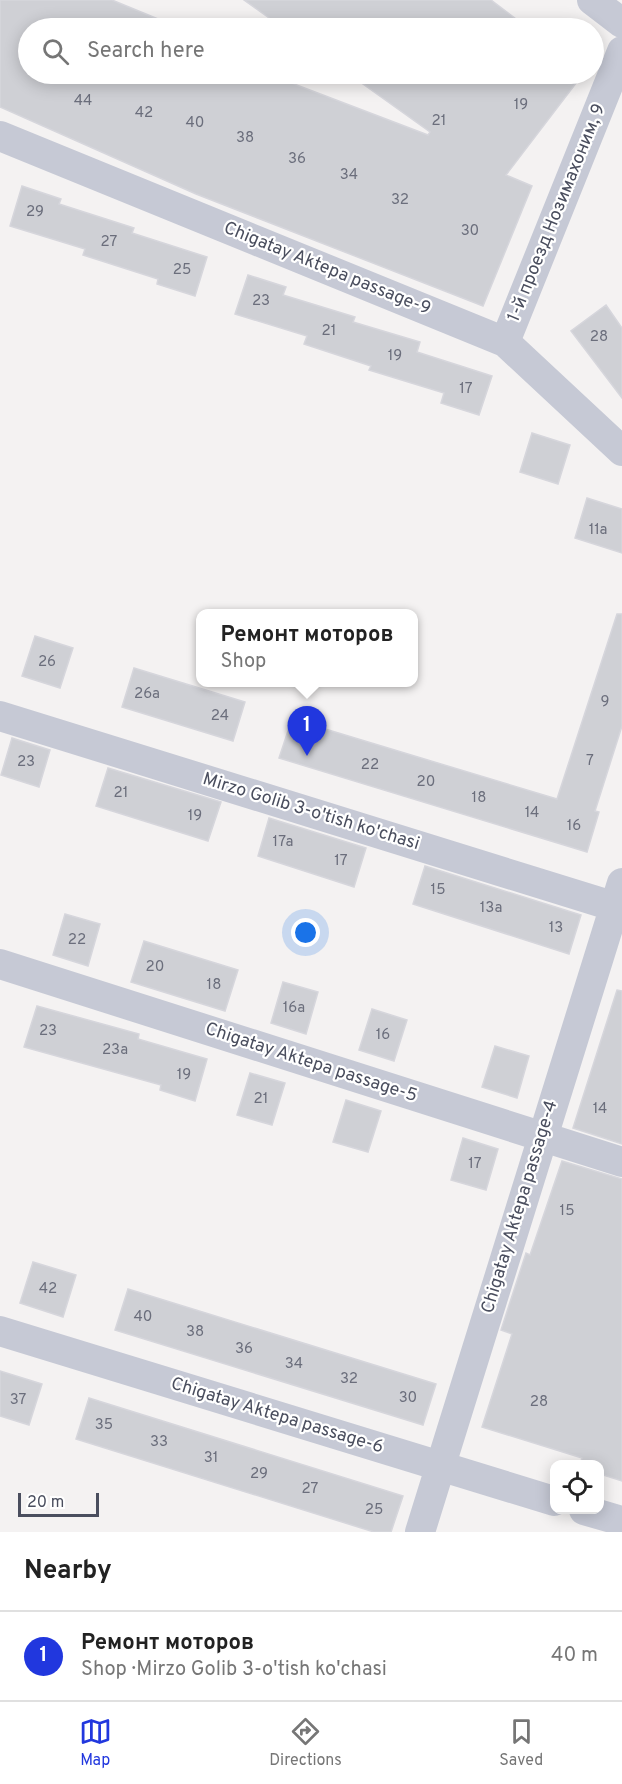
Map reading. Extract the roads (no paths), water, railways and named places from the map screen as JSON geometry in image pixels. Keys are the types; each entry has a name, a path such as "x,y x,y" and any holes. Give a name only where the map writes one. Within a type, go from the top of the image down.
{"street":[{"name":"1-й проезд Нозимахоним, 9","path":"505,342 622,51"},
{"name":"Chigatay Aktepa passage-9","path":"0,136 505,342 622,451"},
{"name":"Mirzo Golib 3-o'tish ko'chasi","path":"0,716 619,899"},
{"name":"Chigatay Aktepa passage-4","path":"420,1532 542,1136 619,899"},
{"name":"Chigatay Aktepa passage-5","path":"0,964 622,1162"},
{"name":"Chigatay Aktepa passage-6","path":"0,1331 550,1499"},
{"path":"600,1514 622,1521"}],"place":[{"name":"Ремонт моторов","path":"307,756"}]}
